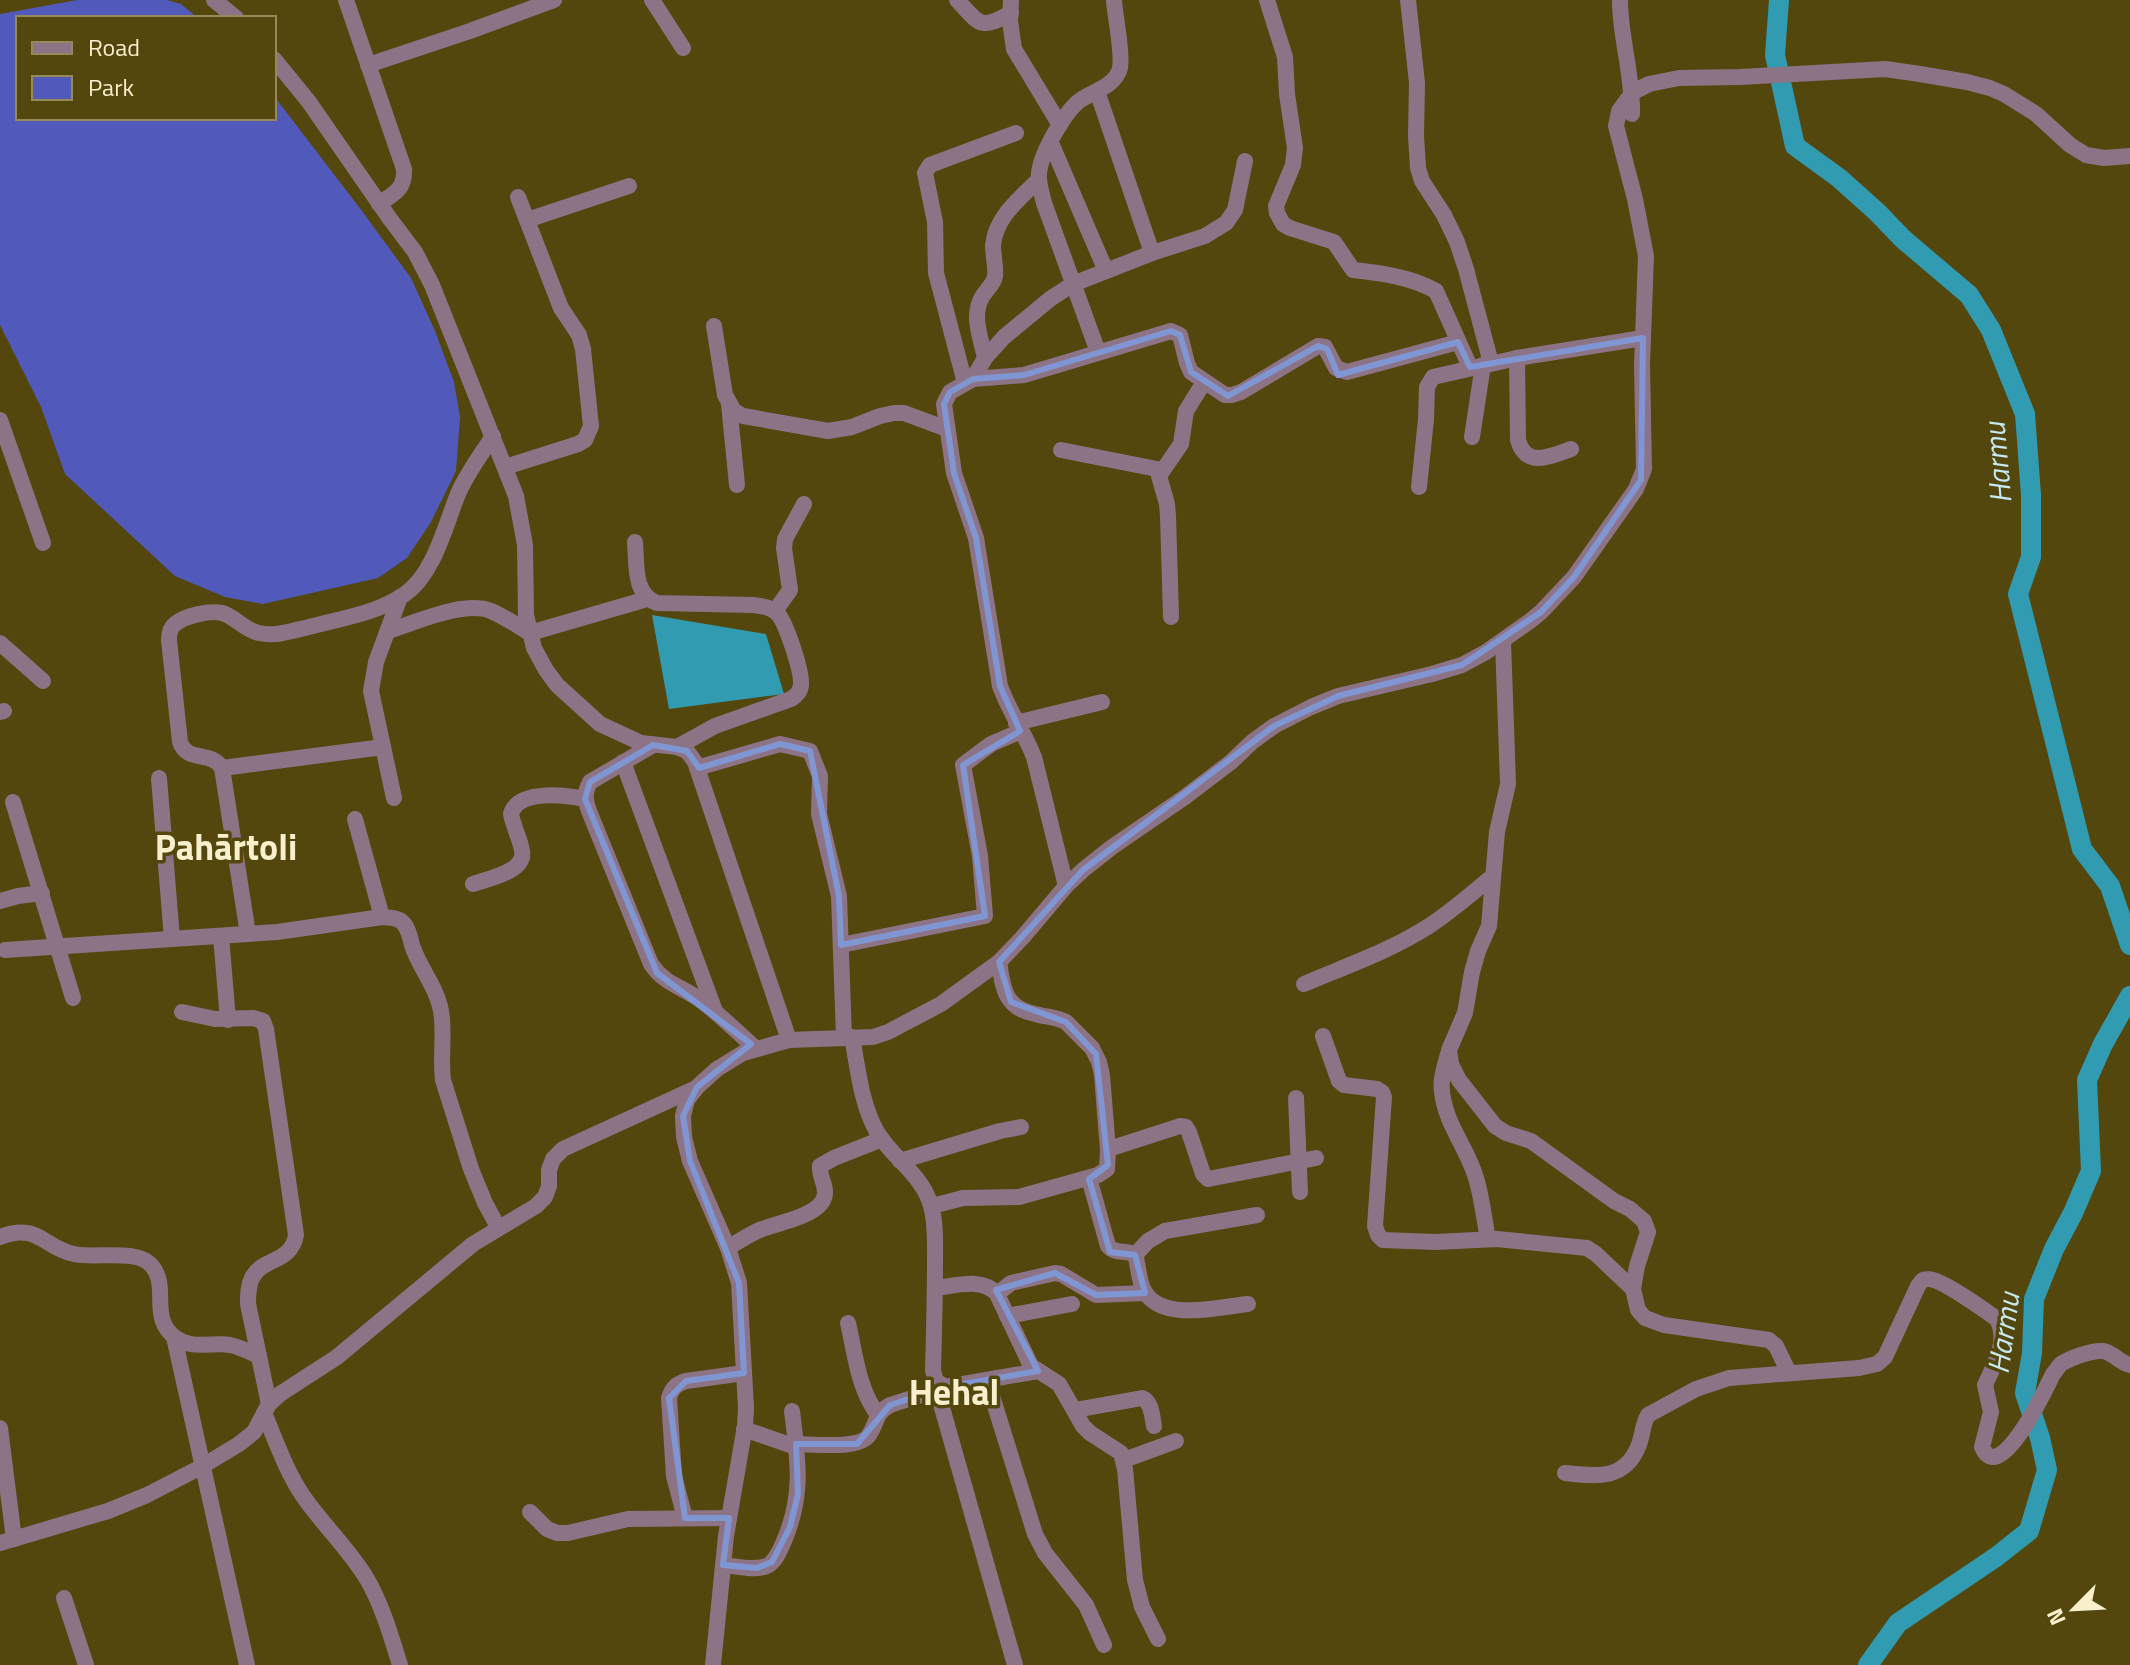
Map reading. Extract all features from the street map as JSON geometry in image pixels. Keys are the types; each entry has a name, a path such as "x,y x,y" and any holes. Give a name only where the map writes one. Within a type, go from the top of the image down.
{"street":[{"path":"346,0 404,169 405,181 379,204"},
{"path":"368,65 554,0"},
{"path":"652,0 683,48"},
{"path":"957,0 978,22 984,24 1011,6"},
{"path":"1098,352 1038,180 1040,164 1074,105 1117,76 1120,67 1114,0"},
{"path":"1267,0 1285,57 1295,148 1293,165 1276,206 1280,220 1290,228 1334,242 1353,270 1390,275 1433,289 1439,296 1458,342 1481,365"},
{"path":"1408,0 1417,83 1418,168 1422,181 1457,242 1466,269 1481,365 1472,437"},
{"path":"1620,0 1633,92 1632,114"},
{"path":"219,1 234,16"},
{"path":"1011,6 1014,49 1060,125"},
{"path":"276,61 309,102 415,252 426,274 516,496 525,545 526,615 534,648 557,685 600,724 629,739 687,751 697,768 789,1040"},
{"path":"713,1665 729,1518 746,1408 739,1283 728,1248 690,1161 684,1137 683,1116 687,1100 697,1087 733,1057 756,1049 789,1040 873,1037 941,1004 999,962 1066,886 1112,847 1185,797 1252,742 1293,715 1338,696 1448,670 1474,659 1541,612 1574,577 1639,484 1644,469 1642,401 1646,256 1616,126 1619,111 1633,92 1649,84 1679,78 1885,69 1990,88 2022,105 2086,155 2104,158 2130,156"},
{"path":"1097,91 1152,253"},
{"path":"969,381 936,273 935,222 925,173 930,165 1016,133"},
{"path":"1051,143 1106,271"},
{"path":"969,381 1004,337 1073,284 1205,236 1226,223 1235,210 1245,161"},
{"path":"985,358 977,312 995,276 993,245 997,229 1006,213 1038,180"},
{"path":"527,220 629,186"},
{"path":"505,467 578,444 585,440 591,426 579,335 561,308 518,197"},
{"path":"714,326 725,395 734,411 743,416 828,431 904,413 947,429"},
{"path":"1066,886 1034,757 1000,686 976,538 954,473 944,404 950,392 969,381 1024,375 1175,332 1182,339 1189,368 1225,395 1235,394 1318,346 1325,347 1336,368 1347,372 1458,342"},
{"path":"1419,487 1429,382 1437,375 1517,358 1643,338"},
{"path":"1517,358 1520,447 1534,459 1571,449"},
{"path":"1171,617 1167,504 1159,478 1181,444 1186,411 1204,382"},
{"path":"729,404 737,485"},
{"path":"0,420 43,543"},
{"path":"248,934 222,768 218,761 210,757 189,755 182,750 170,631 182,619 213,612 230,617 246,629 272,635 368,611 400,597 426,572 459,493 493,436"},
{"path":"1061,450 1162,470"},
{"path":"775,611 790,590 785,539 804,504"},
{"path":"635,542 640,591 647,599 657,603 753,605 775,611 783,622 800,675 801,687 791,699 715,726 677,747"},
{"path":"394,798 371,691 376,662 400,597"},
{"path":"388,631 460,609 477,608 491,611 530,633 647,599"},
{"path":"1488,1239 1476,1178 1449,1121 1441,1089 1449,1050 1465,1013 1472,972 1492,910 1497,832 1508,784 1503,641"},
{"path":"0,643 43,681"},
{"path":"841,945 985,916 980,856 963,765 1018,727 1102,702"},
{"path":"697,768 780,744 810,751 820,776 819,814 839,896 848,1037 867,1110 882,1139 918,1180 932,1206 935,1247 933,1371 942,1388 1015,1665"},
{"path":"653,745 590,782 585,799 651,964 665,980 701,1001 756,1049"},
{"path":"222,768 383,747"},
{"path":"623,762 715,1013"},
{"path":"159,778 172,939"},
{"path":"473,884 508,871 522,858 523,852 511,814 515,804 553,794 585,799"},
{"path":"13,802 73,998"},
{"path":"355,819 382,917"},
{"path":"1304,984 1383,952 1428,927 1493,876"},
{"path":"0,901 42,893"},
{"path":"5,950 277,932 382,917 395,918 408,929 413,947 437,996 442,1020 443,1080 471,1169 498,1227"},
{"path":"221,936 228,1020"},
{"path":"932,1206 963,1198 1019,1197 1089,1178 1107,1169 1102,1075 1096,1054 1066,1022 1023,1011 1011,1002 1003,987 999,962"},
{"path":"182,1012 228,1020 253,1018 263,1021 266,1029 295,1220 295,1245 288,1254 256,1271 248,1290 267,1408 290,1474 368,1581 400,1665"},
{"path":"1323,1036 1339,1081 1344,1085 1377,1089 1384,1097 1375,1226 1383,1240 1488,1239 1587,1248 1633,1289"},
{"path":"1449,1050 1451,1064 1459,1080 1495,1126 1538,1145 1614,1201 1630,1209 1645,1223 1648,1232 1633,1289 1638,1310 1648,1320 1769,1340 1776,1346 1789,1373"},
{"path":"0,1428 7,1541 108,1511 147,1495 201,1467 254,1432 267,1408 280,1394 337,1357 473,1244 536,1206 545,1197 549,1186 553,1159 563,1149 697,1087"},
{"path":"1296,1098 1300,1192"},
{"path":"1108,1150 1180,1126 1186,1127 1189,1132 1203,1174 1208,1179 1316,1158"},
{"path":"900,1161 1021,1127"},
{"path":"728,1248 760,1230 819,1207 825,1191 820,1166 882,1139"},
{"path":"1089,1178 1108,1246 1116,1252 1135,1255 1145,1293 1162,1307 1181,1311 1248,1304"},
{"path":"1135,1255 1148,1241 1165,1231 1257,1215"},
{"path":"0,1237 16,1232 30,1233 76,1255 139,1257 154,1268 158,1279 160,1317 174,1337 187,1344 227,1344 259,1356"},
{"path":"997,1294 1011,1283 1055,1273 1096,1295 1145,1293"},
{"path":"1565,1473 1595,1476 1624,1468 1639,1446 1648,1415 1696,1389 1729,1378 1859,1368 1881,1362 1923,1280 1933,1279 1988,1312 2000,1323 2000,1350 1985,1385 1991,1412 1982,1447 1991,1456 2012,1444 2026,1426 2059,1366 2101,1351 2130,1365"},
{"path":"935,1288 986,1285 993,1288 1026,1359 1059,1384 1090,1433 1121,1453 1135,1580 1142,1607 1158,1639"},
{"path":"1007,1316 1072,1304"},
{"path":"848,1323 862,1385 878,1415"},
{"path":"174,1337 247,1665"},
{"path":"744,1429 796,1446 857,1444 869,1436 878,1415 890,1405 942,1388 1038,1371"},
{"path":"685,1518 673,1461 669,1398 672,1390 686,1381 744,1373"},
{"path":"987,1380 1035,1534 1045,1553 1086,1605 1104,1645"},
{"path":"1075,1410 1142,1398 1149,1404 1154,1426"},
{"path":"723,1565 765,1567 778,1553 790,1527 798,1494 792,1411"},
{"path":"1124,1460 1176,1441"},
{"path":"530,1512 547,1529 557,1533 628,1519 729,1518"},
{"path":"64,1598 86,1665"}],"highlighted area":[{"path":"1171,331 1180,335 1191,372 1228,396 1318,346 1327,349 1338,375 1458,342 1470,367 1643,338 1641,480 1574,577 1541,612 1462,665 1338,696 1274,726 1083,870 999,962 1011,1002 1066,1022 1096,1054 1108,1165 1089,1179 1110,1252 1135,1255 1145,1293 1096,1295 1055,1273 996,1290 1038,1371 946,1387 890,1405 857,1444 796,1444 798,1494 790,1527 772,1562 757,1568 723,1565 729,1518 685,1518 669,1398 686,1381 744,1373 739,1283 690,1161 683,1116 697,1087 751,1044 657,973 585,799 590,782 653,745 687,751 699,768 780,744 810,751 839,896 841,945 985,916 963,765 1020,731 1000,686 976,538 954,473 944,404 950,392 973,379 1024,375"}],"green space":[{"path":"77,0 167,0 181,4 196,16 16,16 16,120 276,120 276,99 362,211 411,278 454,382 460,417 456,471 431,522 407,558 378,578 263,604 225,597 175,576 65,474 41,407 0,325 0,14"}],"water":[{"path":"652,615 766,634 784,694 669,709"}],"waterway":[{"name":"Harmu","path":"1779,0 1775,55 1795,146 1839,178 1903,239 1969,295 1991,330 2025,414 2031,495 2031,557 2018,594 2082,849 2110,886 2130,945"},
{"name":"Harmu","path":"1868,1665 1898,1623 2029,1531 2047,1470 2025,1393 2032,1353 2034,1299 2091,1171 2087,1080 2130,996"}],"district":[{"name":"Pahārtoli","path":"226,846"},
{"name":"Hehal","path":"954,1391"}]}
